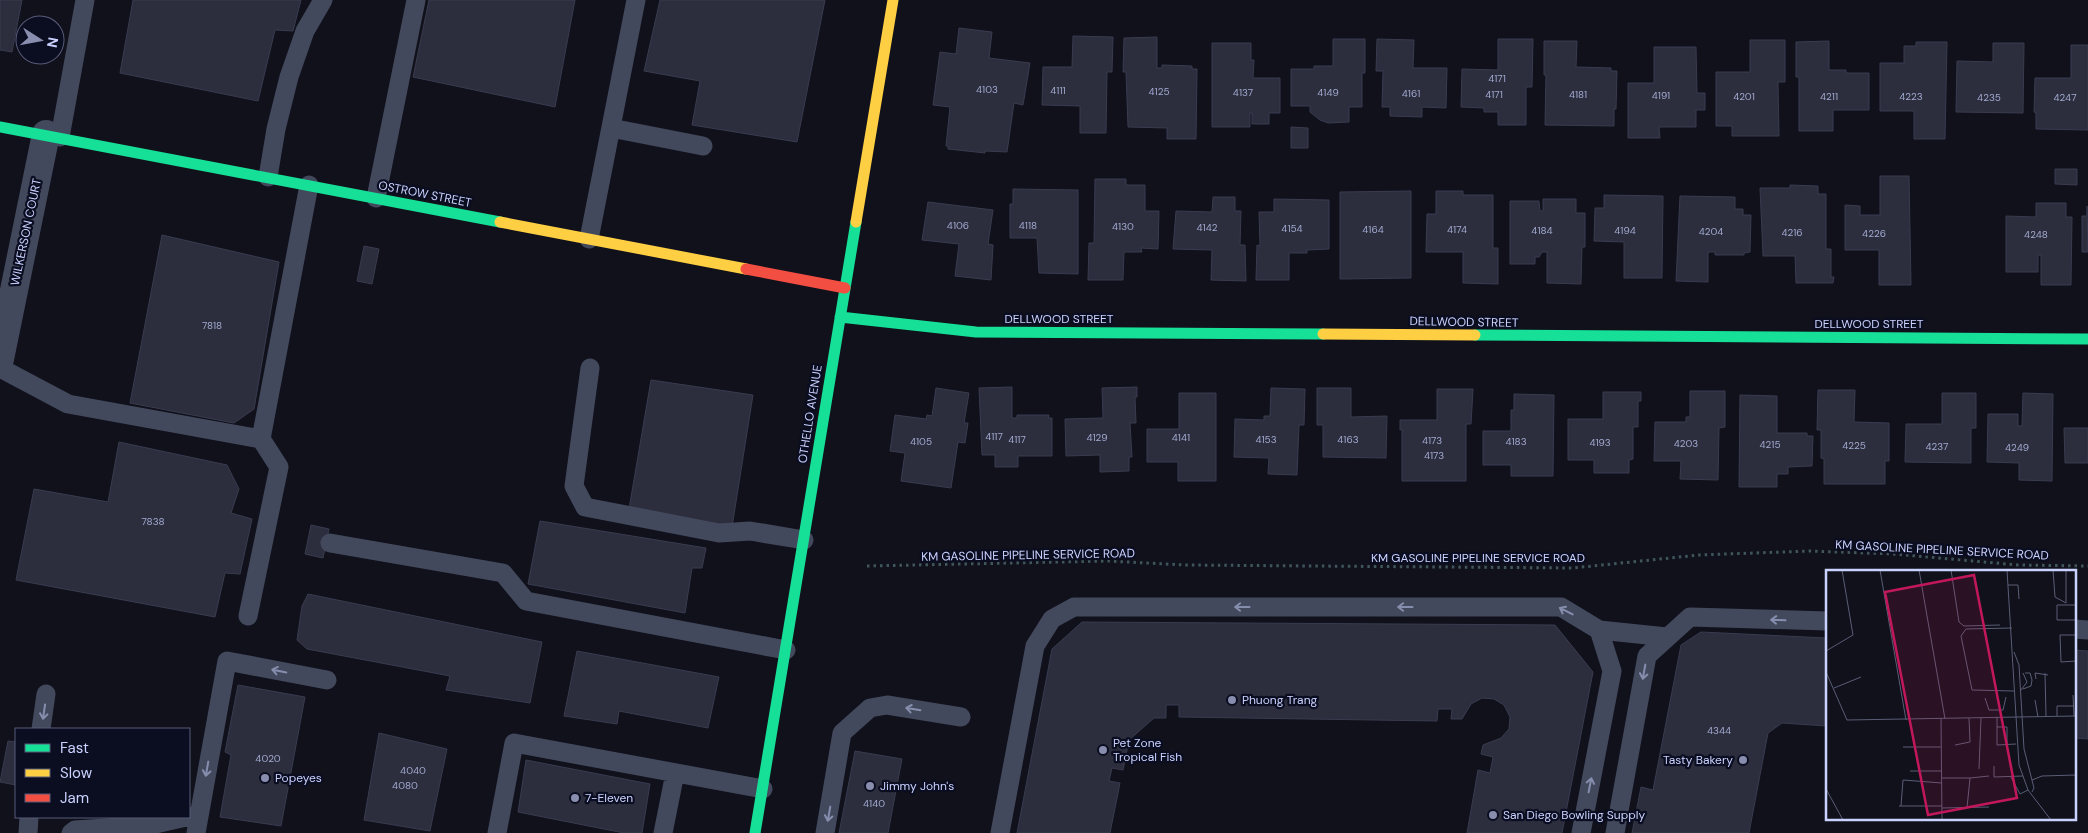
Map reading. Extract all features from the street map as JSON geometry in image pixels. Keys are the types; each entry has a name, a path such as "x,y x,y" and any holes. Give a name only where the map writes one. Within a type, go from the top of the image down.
{"street":[{"name":"OTHELLO AVENUE","path":"755,833 893,0"},
{"name":"OSTROW STREET","path":"0,127 845,288"},
{"name":"WILKERSON COURT","path":"0,359 53,136"},
{"name":"DELLWOOD STREET","path":"840,317 976,332 2088,339"}],"lane":[{"path":"53,136 86,0"},
{"path":"268,177 276,129 289,77 305,31 323,0"},
{"path":"376,198 416,0"},
{"path":"589,239 636,0"},
{"path":"611,128 703,146"},
{"path":"248,616 279,467 261,439 309,185"},
{"path":"0,368 68,404 261,439"},
{"path":"590,368 574,486 585,508 719,533 750,531 804,540"},
{"path":"330,543 503,573 526,600 786,650"},
{"path":"1000,833 1035,646 1052,619 1074,607 1561,607 1599,630 1667,637"},
{"path":"1615,833 1647,656 1690,617 1826,621"},
{"path":"1581,833 1612,671 1599,630"},
{"path":"196,833 227,661 327,680"},
{"path":"41,728 46,694"},
{"path":"825,833 842,733 870,708 887,705 961,717"},
{"path":"502,832 514,743 763,788"},
{"path":"663,833 675,773"},
{"path":"190,816 199,814"},
{"path":"28,818 28,833"},
{"path":"72,833 75,830 151,825 182,818"}],"path":[{"name":"KM GASOLINE PIPELINE SERVICE ROAD","path":"867,566 1108,561 1224,566 1573,568 1699,555 1810,551 1894,554 2018,565 2088,566"}],"building":[{"path":"0,0 22,0 19,15 15,15 15,36 12,52 0,50"},
{"path":"133,0 301,0 293,31 275,30 258,101 120,73"},
{"path":"429,0 575,0 555,107 413,77"},
{"path":"660,0 825,0 797,142 692,125 700,81 644,71"},
{"path":"959,28 992,32 989,58 1030,63 1023,105 1014,103 1007,152 985,151 985,153 948,149 948,146 946,146 950,107 933,105 940,52 956,54"},
{"path":"1073,36 1113,37 1112,72 1107,72 1106,133 1080,133 1080,106 1042,105 1043,67 1072,67"},
{"path":"1157,37 1157,68 1162,68 1162,65 1192,66 1192,69 1197,69 1196,139 1167,139 1167,128 1128,127 1126,72 1123,72 1124,38"},
{"path":"1333,39 1365,39 1362,107 1349,107 1349,122 1328,123 1320,120 1310,112 1310,106 1291,106 1291,69 1314,69 1314,66 1333,66"},
{"path":"1377,39 1414,40 1413,68 1447,68 1446,108 1422,107 1422,117 1390,116 1390,107 1382,107 1383,71 1376,71"},
{"path":"1498,39 1533,39 1532,87 1526,87 1526,125 1498,125 1498,112 1484,112 1484,108 1461,107 1462,69 1498,70"},
{"path":"1750,40 1785,40 1785,82 1778,82 1779,136 1732,136 1732,126 1716,126 1716,72 1750,72"},
{"path":"1544,41 1577,41 1576,67 1611,68 1611,71 1617,71 1614,126 1545,125 1546,75 1544,75"},
{"path":"1829,41 1829,70 1846,70 1846,73 1869,73 1869,110 1833,110 1833,131 1799,131 1799,77 1796,77 1796,42"},
{"path":"1916,42 1947,42 1945,139 1914,139 1914,111 1880,111 1880,63 1904,63 1904,46 1916,46"},
{"path":"1212,43 1251,43 1251,60 1254,60 1253,78 1280,78 1280,113 1269,113 1269,124 1252,124 1252,113 1250,113 1250,127 1212,127"},
{"path":"1993,43 2024,43 2023,113 1956,112 1957,61 1993,62"},
{"path":"2071,45 2088,45 2088,130 2036,129 2036,113 2034,112 2035,78 2071,78"},
{"path":"1654,47 1696,47 1697,93 1705,93 1705,110 1696,110 1696,127 1659,127 1660,138 1628,138 1628,83 1654,83"},
{"path":"1291,127 1308,128 1308,148 1291,148"},
{"path":"2055,169 2077,169 2077,185 2055,184"},
{"path":"1880,176 1909,176 1911,285 1879,285 1879,250 1845,250 1845,205 1860,206 1860,215 1880,215"},
{"path":"1095,179 1126,179 1126,185 1145,185 1145,211 1159,211 1158,249 1141,248 1142,252 1124,252 1123,280 1088,280 1089,243 1094,243"},
{"path":"1790,185 1818,186 1818,194 1826,194 1826,249 1831,249 1831,277 1834,277 1833,283 1796,283 1795,256 1763,256 1760,188 1790,188"},
{"path":"1013,189 1078,190 1078,274 1039,273 1037,238 1010,238 1010,204 1013,204"},
{"path":"1411,191 1411,278 1340,279 1340,192"},
{"path":"1436,191 1463,191 1463,195 1493,195 1493,248 1498,248 1498,284 1463,283 1463,252 1426,252 1427,214 1436,214"},
{"path":"1604,195 1663,196 1662,278 1624,278 1624,242 1594,241 1595,208 1604,208"},
{"path":"1680,196 1735,197 1735,209 1743,209 1743,215 1751,215 1750,252 1744,253 1744,255 1715,255 1715,252 1708,252 1708,282 1676,281"},
{"path":"1213,197 1235,197 1235,211 1241,211 1240,245 1245,245 1246,281 1211,280 1212,250 1173,249 1176,211 1212,212"},
{"path":"1274,199 1329,200 1329,249 1307,250 1307,253 1289,253 1289,280 1256,280 1257,245 1260,246 1259,212 1274,212"},
{"path":"1543,199 1576,199 1576,213 1585,213 1585,247 1582,247 1581,284 1547,283 1547,252 1542,252 1539,257 1535,257 1535,264 1510,264 1510,201 1539,201 1540,211 1543,211"},
{"path":"928,202 993,210 988,244 993,245 991,280 955,276 959,244 922,240"},
{"path":"2036,203 2066,203 2066,217 2072,217 2071,285 2041,285 2041,255 2038,255 2038,272 2006,272 2006,216 2036,217"},
{"path":"2087,206 2088,252 2082,252 2082,216 2087,216"},
{"path":"162,235 279,262 254,409 234,423 130,403"},
{"path":"364,246 379,249 372,284 357,281"},
{"path":"651,380 753,395 732,527 629,509"},
{"path":"1012,387 1012,418 1017,418 1017,415 1049,415 1048,418 1052,418 1052,456 1018,456 1018,467 995,467 995,455 982,455 979,388"},
{"path":"1137,387 1137,397 1135,397 1136,423 1130,423 1132,457 1129,457 1129,471 1100,472 1100,455 1066,456 1065,419 1103,418 1102,388"},
{"path":"936,388 969,393 964,423 968,423 965,443 958,442 951,488 901,481 905,453 890,451 895,415 926,419 927,415 932,416"},
{"path":"1271,388 1305,389 1304,425 1299,425 1297,475 1268,474 1269,458 1234,457 1235,419 1264,420 1264,416 1270,416"},
{"path":"1317,388 1351,388 1351,417 1387,416 1386,458 1323,457 1323,425 1317,425"},
{"path":"1437,389 1473,389 1471,424 1466,424 1466,481 1402,481 1402,429 1400,430 1400,420 1437,420"},
{"path":"1818,390 1855,390 1854,422 1889,423 1889,461 1885,461 1885,484 1824,484 1824,459 1821,458 1821,430 1817,430"},
{"path":"1690,391 1725,391 1725,427 1719,428 1718,480 1680,479 1681,461 1654,461 1655,422 1686,422 1686,417 1690,417"},
{"path":"1603,392 1641,392 1641,401 1638,401 1638,427 1633,427 1633,459 1629,460 1629,473 1594,473 1594,460 1568,460 1568,419 1603,419"},
{"path":"1179,393 1216,393 1216,481 1178,481 1178,462 1147,462 1147,429 1179,429"},
{"path":"1942,393 1976,393 1976,428 1971,428 1971,463 1905,462 1906,424 1942,424"},
{"path":"2023,393 2053,394 2052,481 2019,480 2019,463 1987,462 1988,414 2018,414 2018,426 2022,426"},
{"path":"1514,394 1554,395 1553,476 1511,476 1511,465 1483,465 1483,431 1511,431 1511,410 1514,410"},
{"path":"1740,395 1777,396 1777,433 1807,433 1807,436 1813,436 1812,466 1788,467 1788,474 1777,474 1777,487 1739,487"},
{"path":"2064,428 2088,428 2088,463 2065,463"},
{"path":"119,442 227,465 239,489 231,513 252,519 240,574 225,573 215,617 16,580 34,489 108,502"},
{"path":"540,521 706,548 702,568 692,568 685,613 528,584"},
{"path":"311,525 329,529 323,558 305,554"},
{"path":"308,594 542,642 530,703 446,690 450,676 307,649 297,640 302,606"},
{"path":"1082,622 1555,625 1593,672 1562,833 1467,833 1478,770 1490,773 1493,757 1481,754 1483,745 1501,738 1509,729 1510,717 1504,705 1494,699 1482,698 1471,704 1462,719 1451,719 1452,709 1438,709 1437,721 1179,717 1179,705 1166,705 1166,718 1154,718 1129,740 1123,770 1112,768 1109,781 1120,783 1110,833 1017,833 1052,649"},
{"path":"1701,632 1826,638 1826,726 1782,723 1768,733 1749,833 1632,833 1641,787 1653,790 1681,645"},
{"path":"2076,650 2088,651 2088,739 2076,738"},
{"path":"577,651 719,677 708,728 619,711 617,724 564,716"},
{"path":"238,685 305,697 281,826 220,817 231,755 225,752"},
{"path":"379,733 447,749 430,831 364,820"},
{"path":"8,741 15,742 15,785 0,782"},
{"path":"855,751 902,759 888,833 839,833"},
{"path":"526,760 650,784 642,833 624,833 518,812"}],"traffic: fast":[{"path":"0,127 500,222"},
{"path":"755,833 856,222"},
{"path":"840,317 976,332 1323,334"},
{"path":"1475,335 2088,339"}],"traffic: slow":[{"path":"856,222 893,0"},
{"path":"500,222 746,269"},
{"path":"1323,334 1475,335"}],"traffic: jam":[{"path":"746,269 845,288"}],"place":[{"name":"Phuong Trang","path":"1232,700"},
{"name":"Pet Zone Tropical Fish","path":"1103,750"},
{"name":"Tasty Bakery","path":"1743,760"},
{"name":"Popeyes","path":"265,778"},
{"name":"Jimmy John's","path":"870,786"},
{"name":"7-Eleven","path":"575,798"},
{"name":"San Diego Bowling Supply","path":"1493,815"}]}
